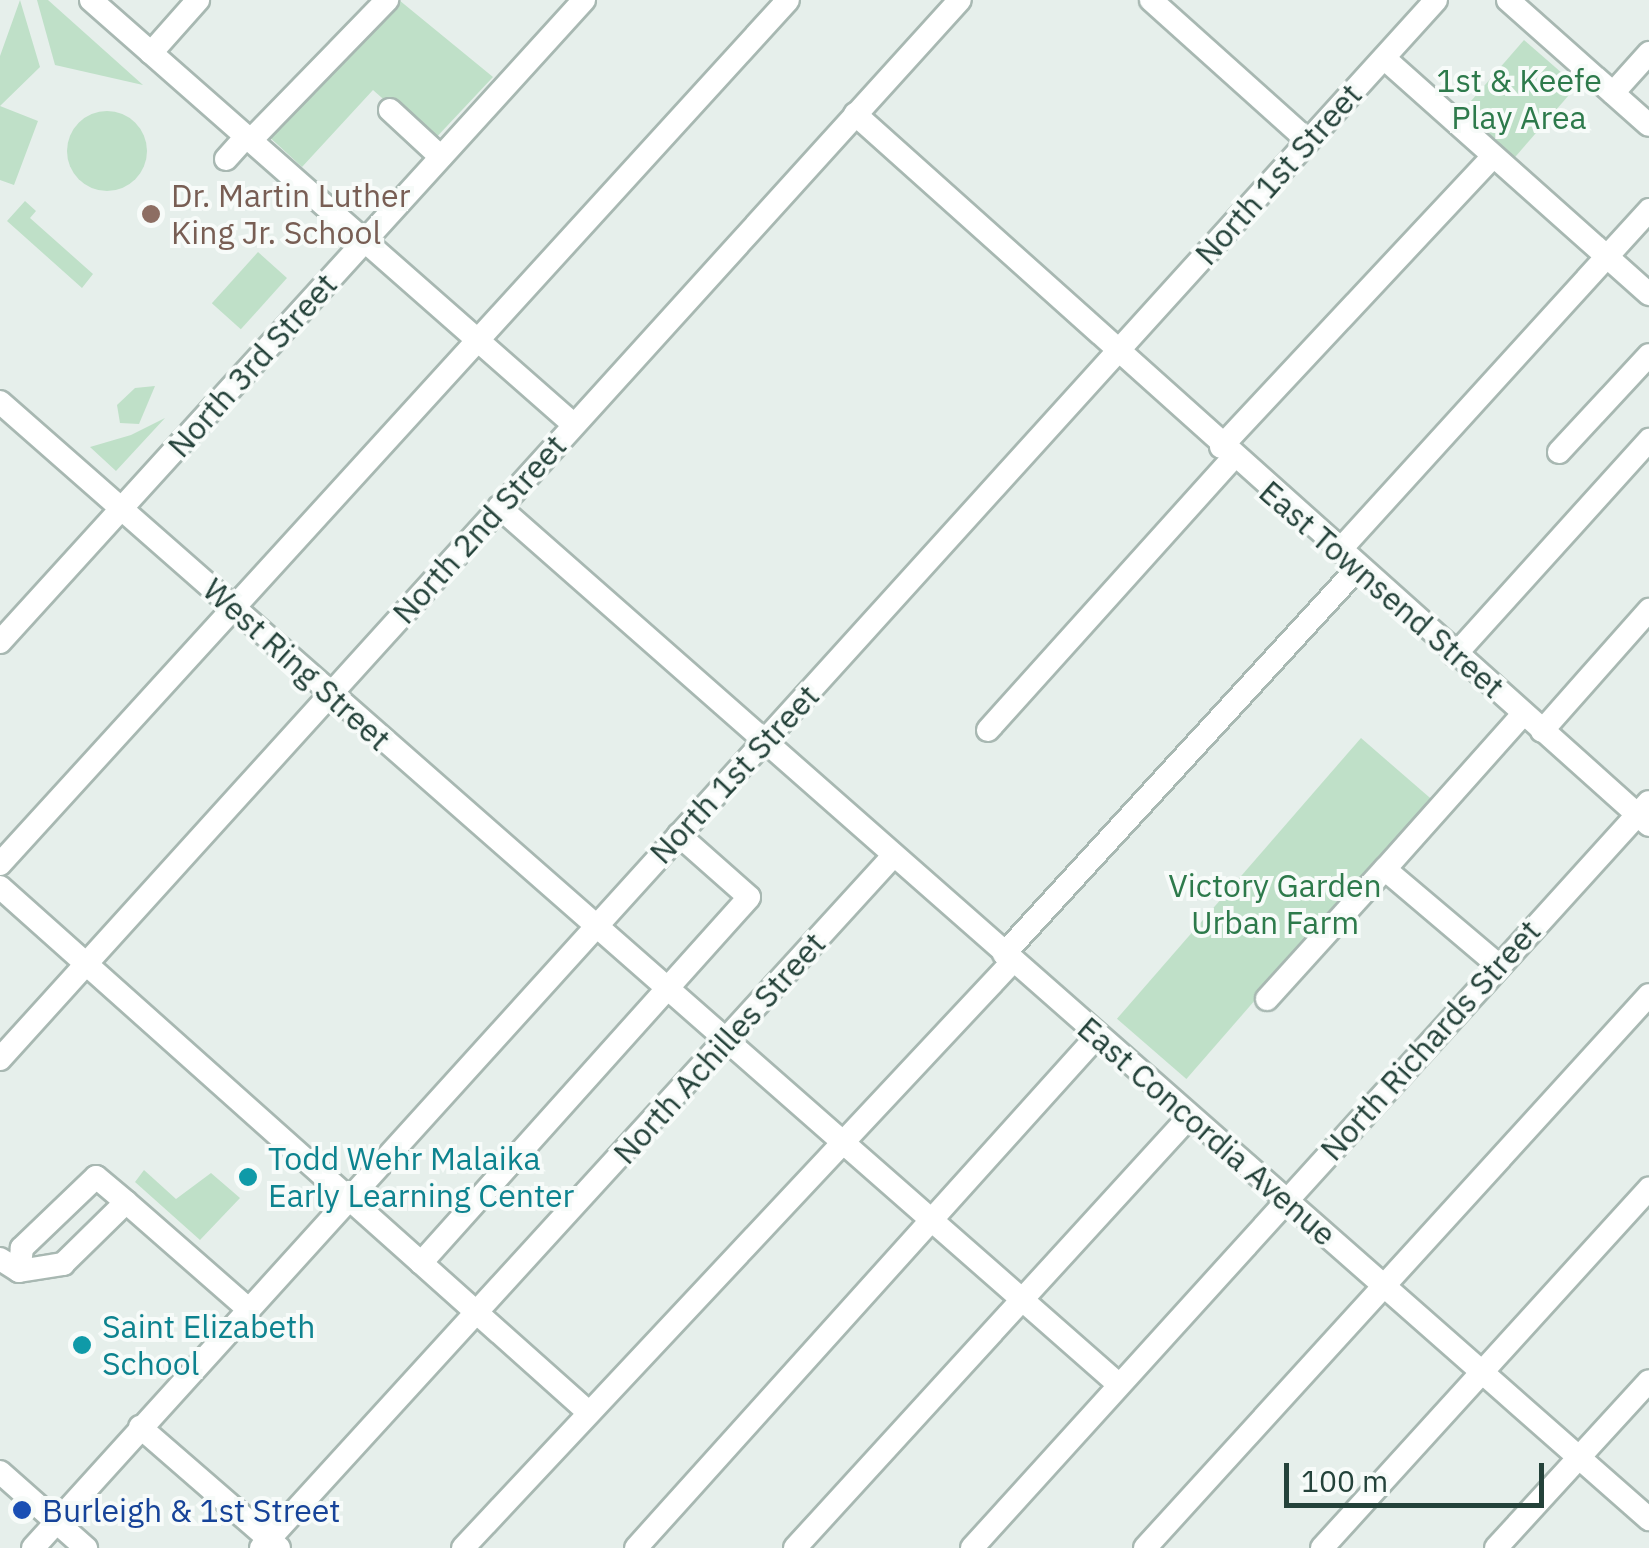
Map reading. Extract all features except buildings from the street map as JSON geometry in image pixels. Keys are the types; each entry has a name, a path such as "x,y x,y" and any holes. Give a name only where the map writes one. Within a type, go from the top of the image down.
{"street":[{"path":"90,0 572,424"},
{"path":"151,52 198,0"},
{"path":"226,159 386,0"},
{"name":"North 3rd Street","path":"0,642 584,0"},
{"path":"0,864 788,0"},
{"name":"North 2nd Street","path":"0,1059 960,0"},
{"path":"1151,0 1308,141"},
{"name":"North 1st Street","path":"33,1548 346,1194 764,743 1436,0"},
{"path":"1508,0 1649,125"},
{"path":"1613,92 1649,53"},
{"path":"1384,58 1649,294"},
{"path":"390,110 441,157"},
{"name":"East Townsend Street","path":"855,114 1455,655 1645,814"},
{"path":"988,730 1227,452 1494,156"},
{"path":"1338,551 1649,210"},
{"path":"1559,452 1649,355"},
{"name":"West Ring Street","path":"0,402 1117,1384"},
{"path":"1455,655 1649,440"},
{"name":"East Concordia Avenue","path":"500,507 1649,1519"},
{"path":"463,1548 586,1410 610,1399 1358,568"},
{"path":"1542,731 1649,610"},
{"path":"1267,998 1523,714"},
{"name":"North Richards Street","path":"972,1548 1498,965 1645,814"},
{"path":"421,1262 749,897 679,834"},
{"name":"North Achilles Street","path":"269,1545 893,856"},
{"path":"1385,869 1498,965"},
{"path":"0,888 586,1410"},
{"path":"1145,1548 1649,995"},
{"path":"636,1548 1098,1035"},
{"path":"795,1548 1190,1116"},
{"path":"9,1265 96,1177 246,1307"},
{"path":"1322,1548 1649,1189"},
{"path":"9,1265 63,1264 126,1202"},
{"path":"1496,1548 1649,1381"},
{"path":"140,1427 269,1545"},
{"path":"0,1472 86,1548"}],"green space":[{"path":"20,0 40,67 0,106 0,56"},
{"path":"37,0 48,0 143,85 55,65"},
{"path":"399,0 493,77 432,142 373,90 302,167 265,133"},
{"name":"1st & Keefe Play Area","path":"1524,40 1577,86 1511,162 1458,116"},
{"path":"0,106 38,121 14,185 0,180"},
{"path":"107,111 122,114 135,123 144,136 144,166 135,179 122,188 107,191 92,188 79,179 70,166 67,151 70,136 79,123 92,114"},
{"path":"25,201 36,211 30,218 93,274 82,288 7,221"},
{"path":"258,252 287,278 241,329 212,303"},
{"path":"155,386 139,424 120,423 117,405 135,388"},
{"path":"165,418 116,471 90,447 131,435"},
{"name":"Victory Garden Urban Farm","path":"1361,738 1430,798 1186,1079 1117,1019"},
{"path":"144,1170 176,1199 211,1173 240,1198 200,1240 135,1182"}],"place":[{"name":"Dr. Martin Luther King Jr. School","path":"151,214"},
{"name":"Todd Wehr Malaika Early Learning Center","path":"248,1177"},
{"name":"Saint Elizabeth School","path":"82,1345"},
{"name":"Burleigh & 1st Street","path":"22,1510"}]}
